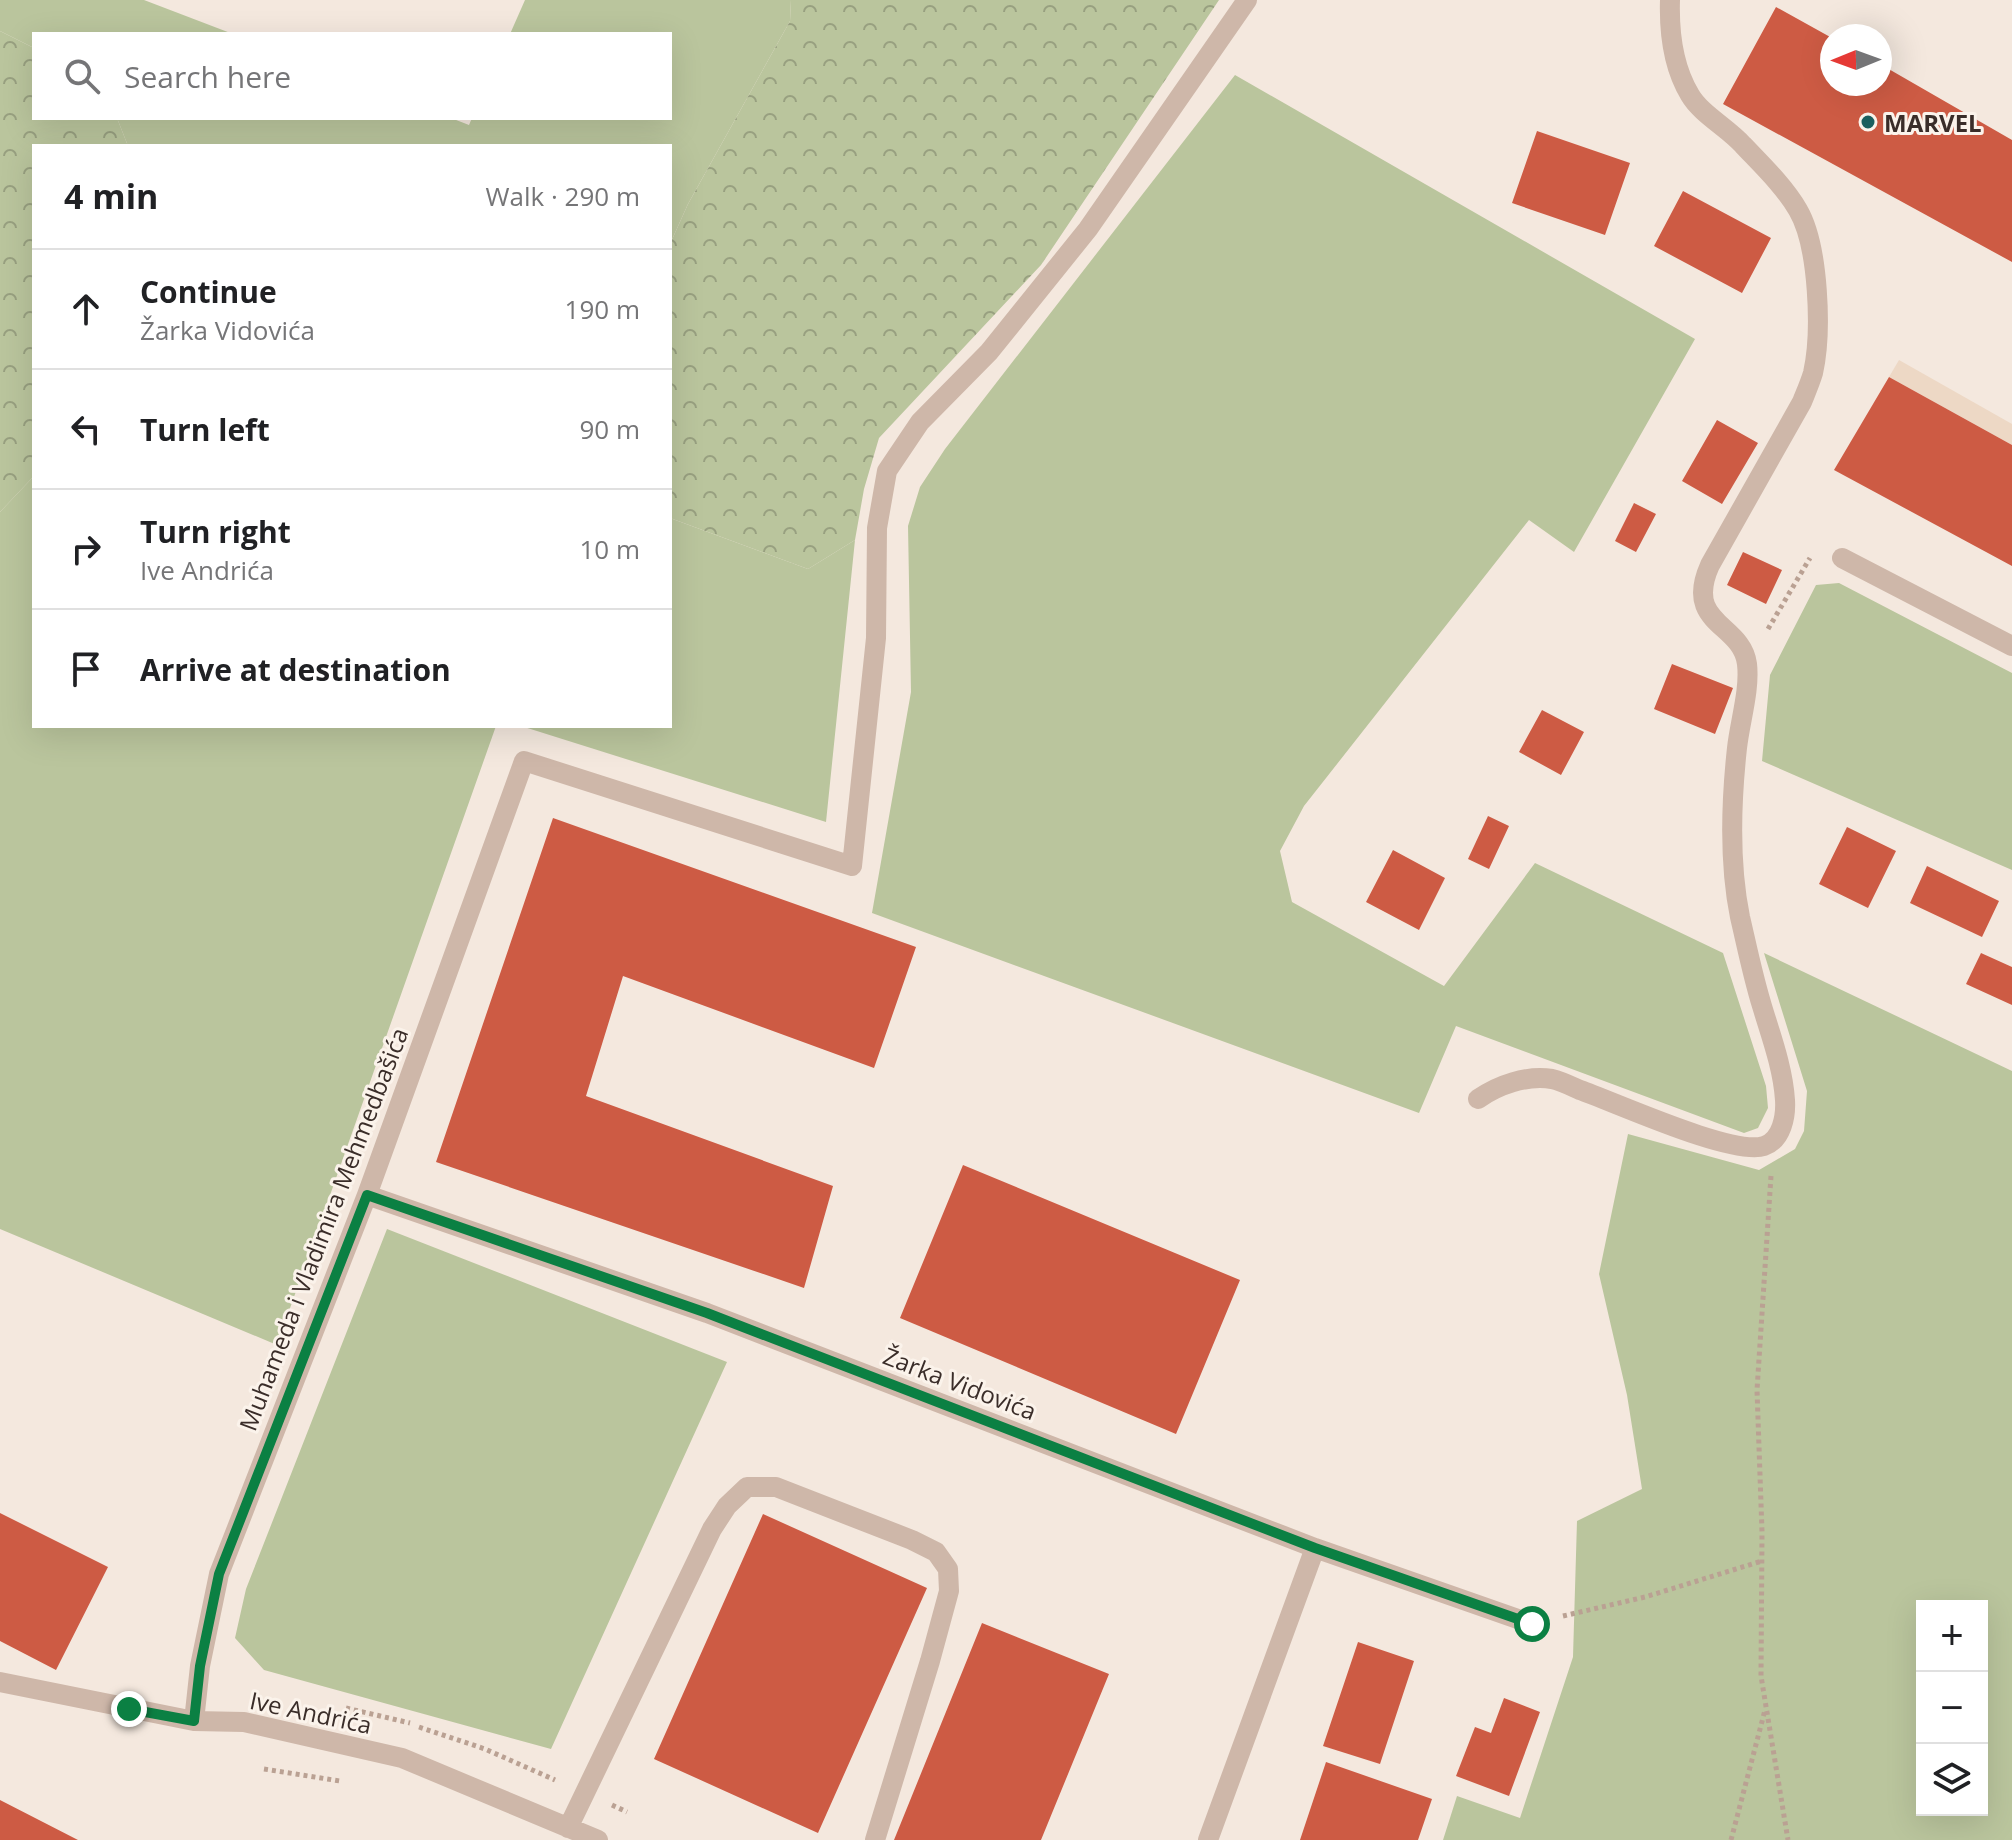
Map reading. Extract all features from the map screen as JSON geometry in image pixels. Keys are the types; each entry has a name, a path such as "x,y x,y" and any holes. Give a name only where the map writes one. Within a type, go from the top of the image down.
{"street":[{"name":"Muhameda i Vladimira Mehmedbašića","path":"194,1721 200,1666 219,1574 367,1195 524,761 852,866 876,638 877,528 887,471 920,422 989,352 1088,229 1247,0"},
{"path":"1478,1099 1495,1086 1551,1079 1716,1141 1763,1147 1774,1141 1783,1125 1786,1102 1782,1079 1752,973 1734,874 1737,752 1747,665 1743,650 1714,621 1704,594 1705,577 1802,402 1813,373 1816,293 1812,249 1798,209 1738,139 1691,98 1680,75 1672,40 1670,0"},
{"path":"1842,558 2012,646"},
{"name":"Žarka Vidovića","path":"367,1195 707,1313 1315,1548 1532,1624"},
{"path":"568,1828 712,1529 727,1506 747,1487 776,1487 912,1540 936,1552 948,1569 949,1591 875,1840"},
{"path":"1208,1840 1315,1548"},
{"name":"Ive Andrića","path":"0,1682 194,1721 244,1722 402,1758 598,1840"}],"path":[{"path":"1747,665 1810,557 1842,558"},
{"path":"1774,1141 1757,1390 1762,1561 1761,1676 1788,1840"},
{"path":"1532,1624 1645,1597 1762,1561"},
{"path":"1731,1840 1766,1705"},
{"path":"264,1769 347,1782"}],"green space":[{"path":"0,0 144,0 228,32 32,32 32,47 0,31"},
{"path":"525,0 791,0 790,21 688,204 672,240 672,144 127,144 118,120 456,120 469,125 471,120 672,120 672,32 511,32"},
{"path":"791,0 1219,0 1041,265 879,438 864,489 855,540 808,569 672,519 672,240 688,204 790,21"},
{"path":"0,31 32,47 32,120 118,120 127,144 32,144 32,478 0,512"},
{"path":"1235,75 1695,339 1574,552 1529,520 1304,806 1280,851 1292,902 1444,986 1535,863 1723,953 1766,1086 1768,1108 1758,1128 1744,1133 1456,1026 1419,1113 872,913 911,692 908,526 920,487 945,449"},
{"path":"32,478 32,728 495,728 277,1345 0,1229 0,512"},
{"path":"672,519 808,569 855,540 826,822 527,728 672,728"},
{"path":"1839,583 2012,673 2012,870 1762,761 1770,675 1816,585"},
{"path":"1764,953 2012,1071 2012,1840 1443,1840 1457,1796 1520,1818 1573,1657 1577,1521 1642,1489 1627,1395 1599,1274 1628,1134 1759,1170 1795,1149 1804,1131 1807,1091"},
{"path":"387,1229 727,1362 551,1749 264,1670 235,1638 246,1589"}],"shaded area":[{"path":"1899,360 2012,424 2012,445 1889,377"}],"building":[{"name":"MARVEL","path":"1776,7 1820,31 1820,96 1892,96 1892,71 2012,140 2012,262 1723,104"},
{"path":"1537,131 1630,163 1605,235 1512,203"},
{"path":"1683,191 1771,238 1742,293 1654,246"},
{"path":"1889,377 2012,445 2012,566 1834,470"},
{"path":"1717,420 1758,443 1722,504 1682,481"},
{"path":"1634,503 1656,514 1636,552 1615,541"},
{"path":"1743,552 1782,570 1766,604 1727,585"},
{"path":"1672,664 1733,688 1715,734 1654,709"},
{"path":"1542,710 1584,732 1561,775 1519,752"},
{"path":"1488,816 1509,826 1489,869 1468,859"},
{"path":"553,818 916,947 874,1068 623,976 586,1096 833,1186 804,1288 436,1162"},
{"path":"1847,827 1896,851 1868,908 1819,884"},
{"path":"1393,850 1445,878 1419,930 1366,902"},
{"path":"1927,866 1999,901 1982,937 1910,903"},
{"path":"1981,953 2012,967 2012,1005 1966,984"},
{"path":"963,1165 1240,1280 1176,1434 900,1318"},
{"path":"0,1513 108,1567 56,1670 0,1641"},
{"path":"763,1514 927,1588 818,1833 654,1759"},
{"path":"982,1623 1109,1674 1041,1840 894,1840"},
{"path":"1358,1642 1414,1661 1380,1764 1323,1746"},
{"path":"1504,1698 1540,1712 1509,1796 1456,1776 1475,1727 1491,1733"},
{"path":"1326,1762 1432,1799 1418,1840 1300,1840"},
{"path":"0,1800 78,1840 0,1840"}],"place":[{"name":"MARVEL","path":"1868,122"}],"route":[{"path":"129,1709 194,1721 200,1666 219,1574 367,1195 707,1313 1315,1548 1532,1624"}]}
